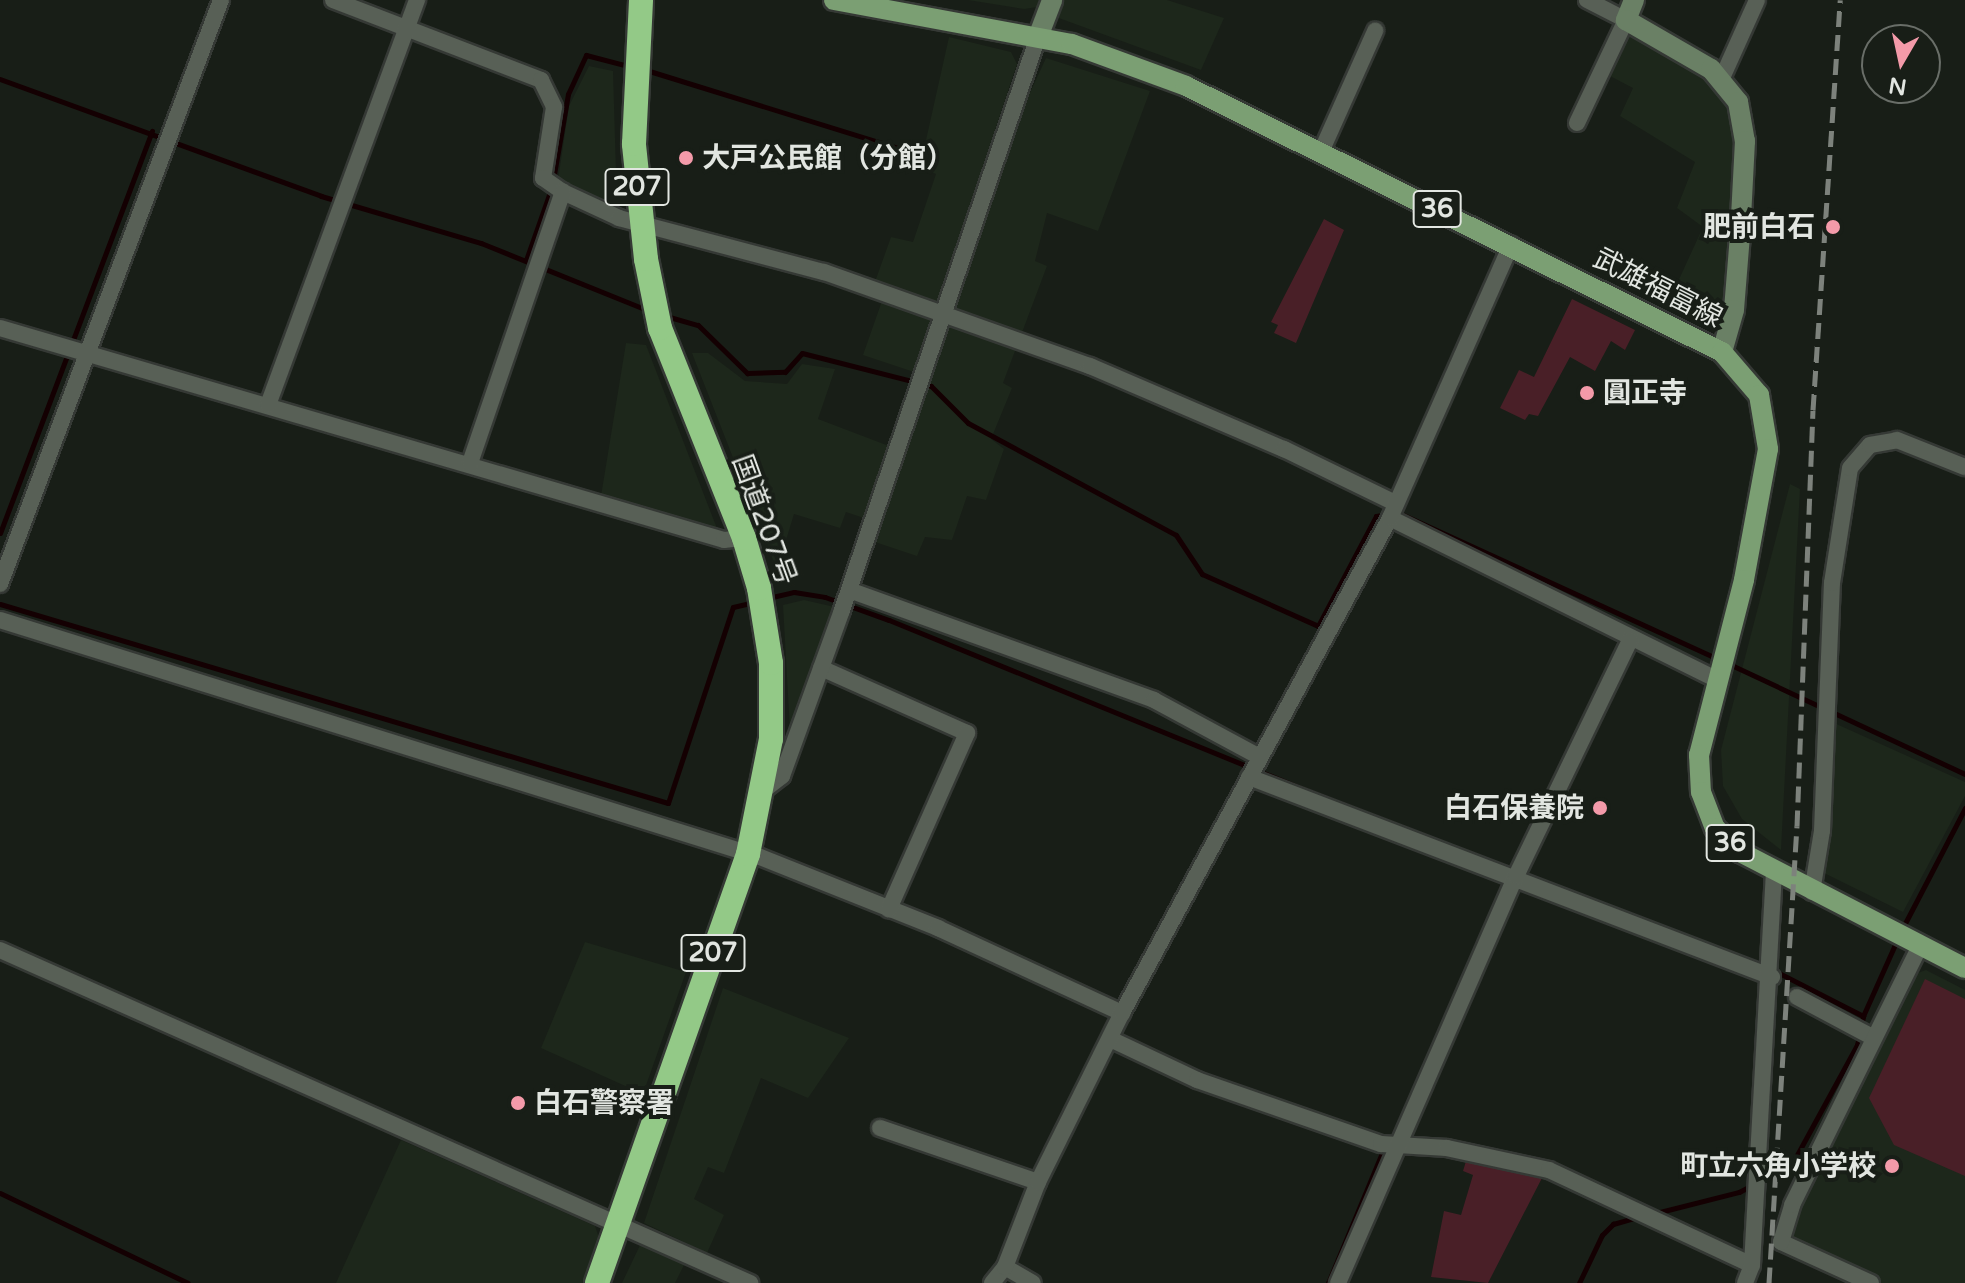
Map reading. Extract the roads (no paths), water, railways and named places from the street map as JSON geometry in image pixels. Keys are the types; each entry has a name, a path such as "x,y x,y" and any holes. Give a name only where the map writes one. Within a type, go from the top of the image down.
{"highway":[{"name":"国道207号","path":"597,1283 748,854 764,790 771,663 759,588 744,538 660,328 653,296 641,224 634,68 641,0"}],"main road":[{"name":"武雄福富線","path":"834,0 1038,37 1110,56 1186,86 1722,352 1744,371 1759,395 1768,449 1721,669 1699,755 1701,792 1715,828 1740,852 1774,872 1888,932 1965,968"},
{"path":"1038,37 1052,0"},
{"path":"1634,0 1626,20 1722,78 1738,102 1745,141 1734,310 1722,352"}],"street":[{"path":"0,584 76,349 165,151 221,0"},
{"path":"333,0 408,26 541,80 554,107 542,172 555,187 641,224 824,272 1090,366 1284,449 1630,640 1721,669"},
{"path":"268,405 417,0"},
{"path":"1577,123 1626,20 1587,0"},
{"path":"1722,78 1757,0"},
{"path":"1321,152 1375,31"},
{"path":"764,790 782,776 846,599 1038,37"},
{"path":"470,463 531,275 555,187"},
{"path":"992,1283 1005,1267 1038,1182 1122,1013 1392,511 1511,245"},
{"path":"0,328 470,463 724,540 744,538"},
{"path":"1812,892 1822,831 1823,730 1832,583 1854,459 1870,445 1897,440 1965,467"},
{"path":"846,599 1154,700 1254,768 1519,878 1772,970"},
{"path":"0,620 748,854 889,909 1122,1013"},
{"path":"1338,1283 1394,1141 1630,640"},
{"path":"821,668 967,733 889,909"},
{"path":"1745,1283 1752,1265 1757,1200 1772,970 1774,872"},
{"path":"1871,1283 1781,1242 1792,1205 1914,943"},
{"path":"0,950 750,1283"},
{"path":"1797,997 1871,1036"},
{"path":"1110,1039 1197,1080 1394,1141 1447,1148 1549,1170 1637,1208 1752,1265"},
{"path":"880,1128 1038,1182"},
{"path":"1005,1267 1033,1283"}],"waterway":[{"path":"553,180 568,94 586,55 632,67"},
{"path":"646,70 904,150"},
{"path":"0,79 321,196 481,243 649,311"},
{"path":"0,533 152,131"},
{"path":"526,260 551,189"},
{"path":"666,316 698,325 747,373 785,372 802,353 931,386 968,423 1176,535 1202,574 1318,626 1376,516 1387,514"},
{"path":"1397,512 1718,659"},
{"path":"768,598 794,592 825,597 889,620 1311,792 1766,967"},
{"path":"0,604 668,803 733,607 754,602"},
{"path":"1727,663 1823,708"},
{"path":"1832,712 1965,774"},
{"path":"1901,931 1965,808"},
{"path":"1652,1214 1739,1192 1792,1164 1857,1045 1863,1016 1897,940"},
{"path":"1775,971 1863,1016"},
{"path":"1328,1283 1384,1148"},
{"path":"0,1193 188,1283"},
{"path":"1579,1283 1602,1235 1613,1224 1638,1217"}],"railway":[{"path":"1769,1283 1797,826 1813,410 1840,0"}],"place":[{"name":"大戸公民館（分館）","path":"686,158"},
{"name":"肥前白石","path":"1833,227"},
{"name":"圓正寺","path":"1587,393"},
{"name":"白石保養院","path":"1600,808"},
{"name":"白石警察署","path":"518,1103"},
{"name":"町立六角小学校","path":"1892,1166"}]}
